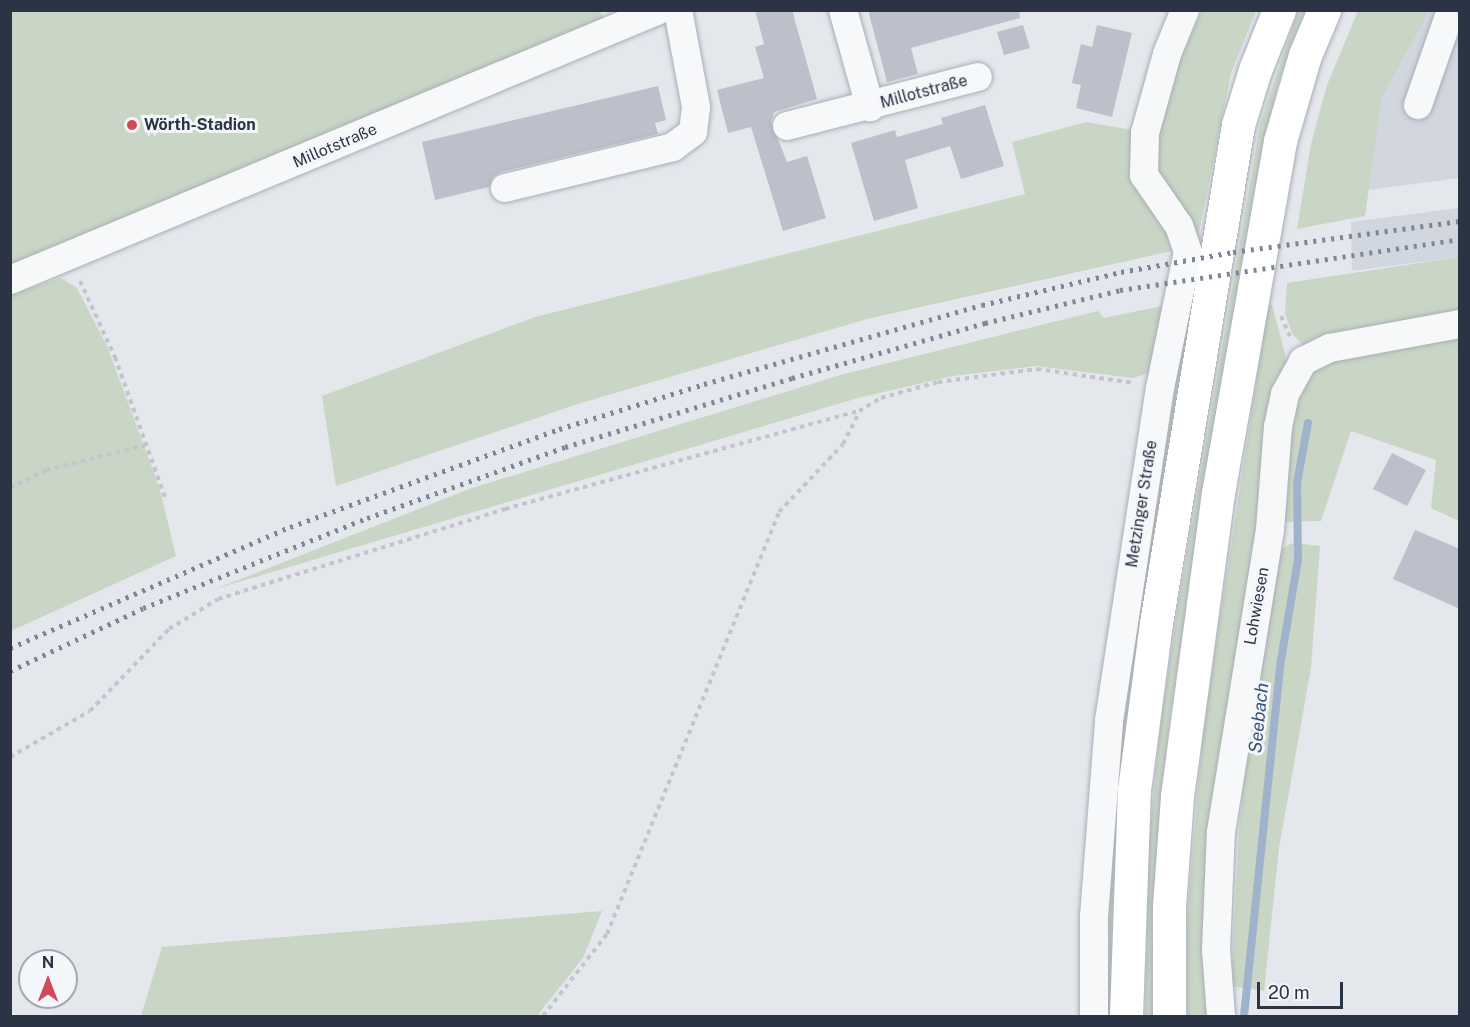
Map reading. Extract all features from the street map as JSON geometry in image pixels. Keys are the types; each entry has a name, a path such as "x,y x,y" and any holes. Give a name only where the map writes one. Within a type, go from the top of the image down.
{"main road":[{"name":"Metzinger Straße","path":"1126,1017 1134,790 1154,633 1238,125 1255,70 1279,10"},
{"path":"1169,1017 1169,906 1177,796 1218,493 1280,141 1302,64 1324,10"}],"street":[{"name":"Millotstraße","path":"10,280 659,10"},
{"path":"505,188 673,147 693,132 696,108 678,10"},
{"name":"Millotstraße","path":"843,10 870,106"},
{"name":"Metzinger Straße","path":"1094,1017 1094,917 1101,790 1118,655 1160,388 1188,252 1179,226 1144,175 1145,133 1167,54 1185,10"},
{"path":"1418,105 1452,10"},
{"name":"Millotstraße","path":"787,126 978,77"},
{"name":"Lohwiesen","path":"1221,1017 1216,950 1221,832 1270,530 1278,427 1285,394 1303,361 1330,348 1460,324"}],"path":[{"path":"69,256 115,357 166,500"},
{"path":"10,757 90,711 169,629 218,599 505,509 859,411 881,398 938,382 994,372 1037,369 1160,388"},
{"path":"543,1017 607,934 675,760 779,512 843,444 859,411"},
{"path":"10,488 46,470 146,445"}],"shaded area":[{"path":"1417,11 1459,11 1459,178 1368,190 1377,94"},
{"path":"1459,208 1459,257 1352,271 1351,222"}],"green space":[{"name":"Wörth-Stadion","path":"600,10 604,20 11,273 10,11"},
{"path":"1202,11 1256,11 1231,73 1198,237 1176,215 1154,178 1162,95"},
{"path":"1298,11 1305,11 1278,84 1258,170 1169,721 1158,842 1154,1016 1145,1016 1149,842 1161,720 1178,608 1260,124"},
{"path":"1358,11 1429,11 1382,97 1365,216 1297,229 1311,144 1327,85"},
{"path":"1086,122 1138,131 1176,250 867,319 581,403 336,486 322,396 535,317 1025,194 1012,142"},
{"path":"1459,257 1459,316 1305,347 1293,335 1285,314 1287,283"},
{"path":"61,278 77,288 107,346 159,486 176,556 11,631 11,295"},
{"path":"1194,301 1139,625 1115,834 1111,1016 1101,1016 1109,786 1187,302"},
{"path":"1171,304 1149,373 1133,378 1036,366 953,376 858,398 215,589 472,488 844,374 1098,311 1104,318"},
{"path":"1268,305 1272,305 1287,361 1213,1016 1187,1016 1187,923 1203,729"},
{"path":"1459,333 1459,521 1431,508 1436,460 1351,431 1321,521 1285,522 1287,421 1313,366"},
{"path":"1293,543 1320,546 1311,668 1279,848 1264,991 1231,986 1239,831 1250,723 1280,549"},
{"path":"602,911 583,958 537,1016 141,1016 162,947"}],"building":[{"path":"755,10 792,10 817,99 774,112 771,122 787,162 807,156 826,218 783,231 751,127 728,133 717,90 764,78 755,47 764,44"},
{"path":"868,10 1019,10 1020,18 911,48 918,74 887,82"},
{"path":"1023,25 1030,48 1004,55 997,32"},
{"path":"1097,25 1132,33 1112,117 1076,108 1081,85 1072,83 1081,44 1092,47"},
{"path":"658,86 666,120 655,123 658,134 501,172 493,177 489,187 435,200 422,142"},
{"path":"985,105 1004,166 961,179 950,146 905,160 918,208 874,221 851,143 895,130 897,137 943,124 941,118"},
{"path":"1392,453 1426,470 1407,506 1373,489"},
{"path":"1415,530 1460,549 1460,609 1393,579"}],"waterway":[{"name":"Seebach","path":"1244,1016 1281,660 1298,560 1297,483 1308,423"}],"railway":[{"path":"10,648 290,527 559,429 704,384 982,305 1121,272 1233,252 1460,221"},
{"path":"10,671 143,608 367,518 565,447 792,378 985,323 1120,290 1460,239"}],"place":[{"name":"Wörth-Stadion","path":"132,125"}]}
